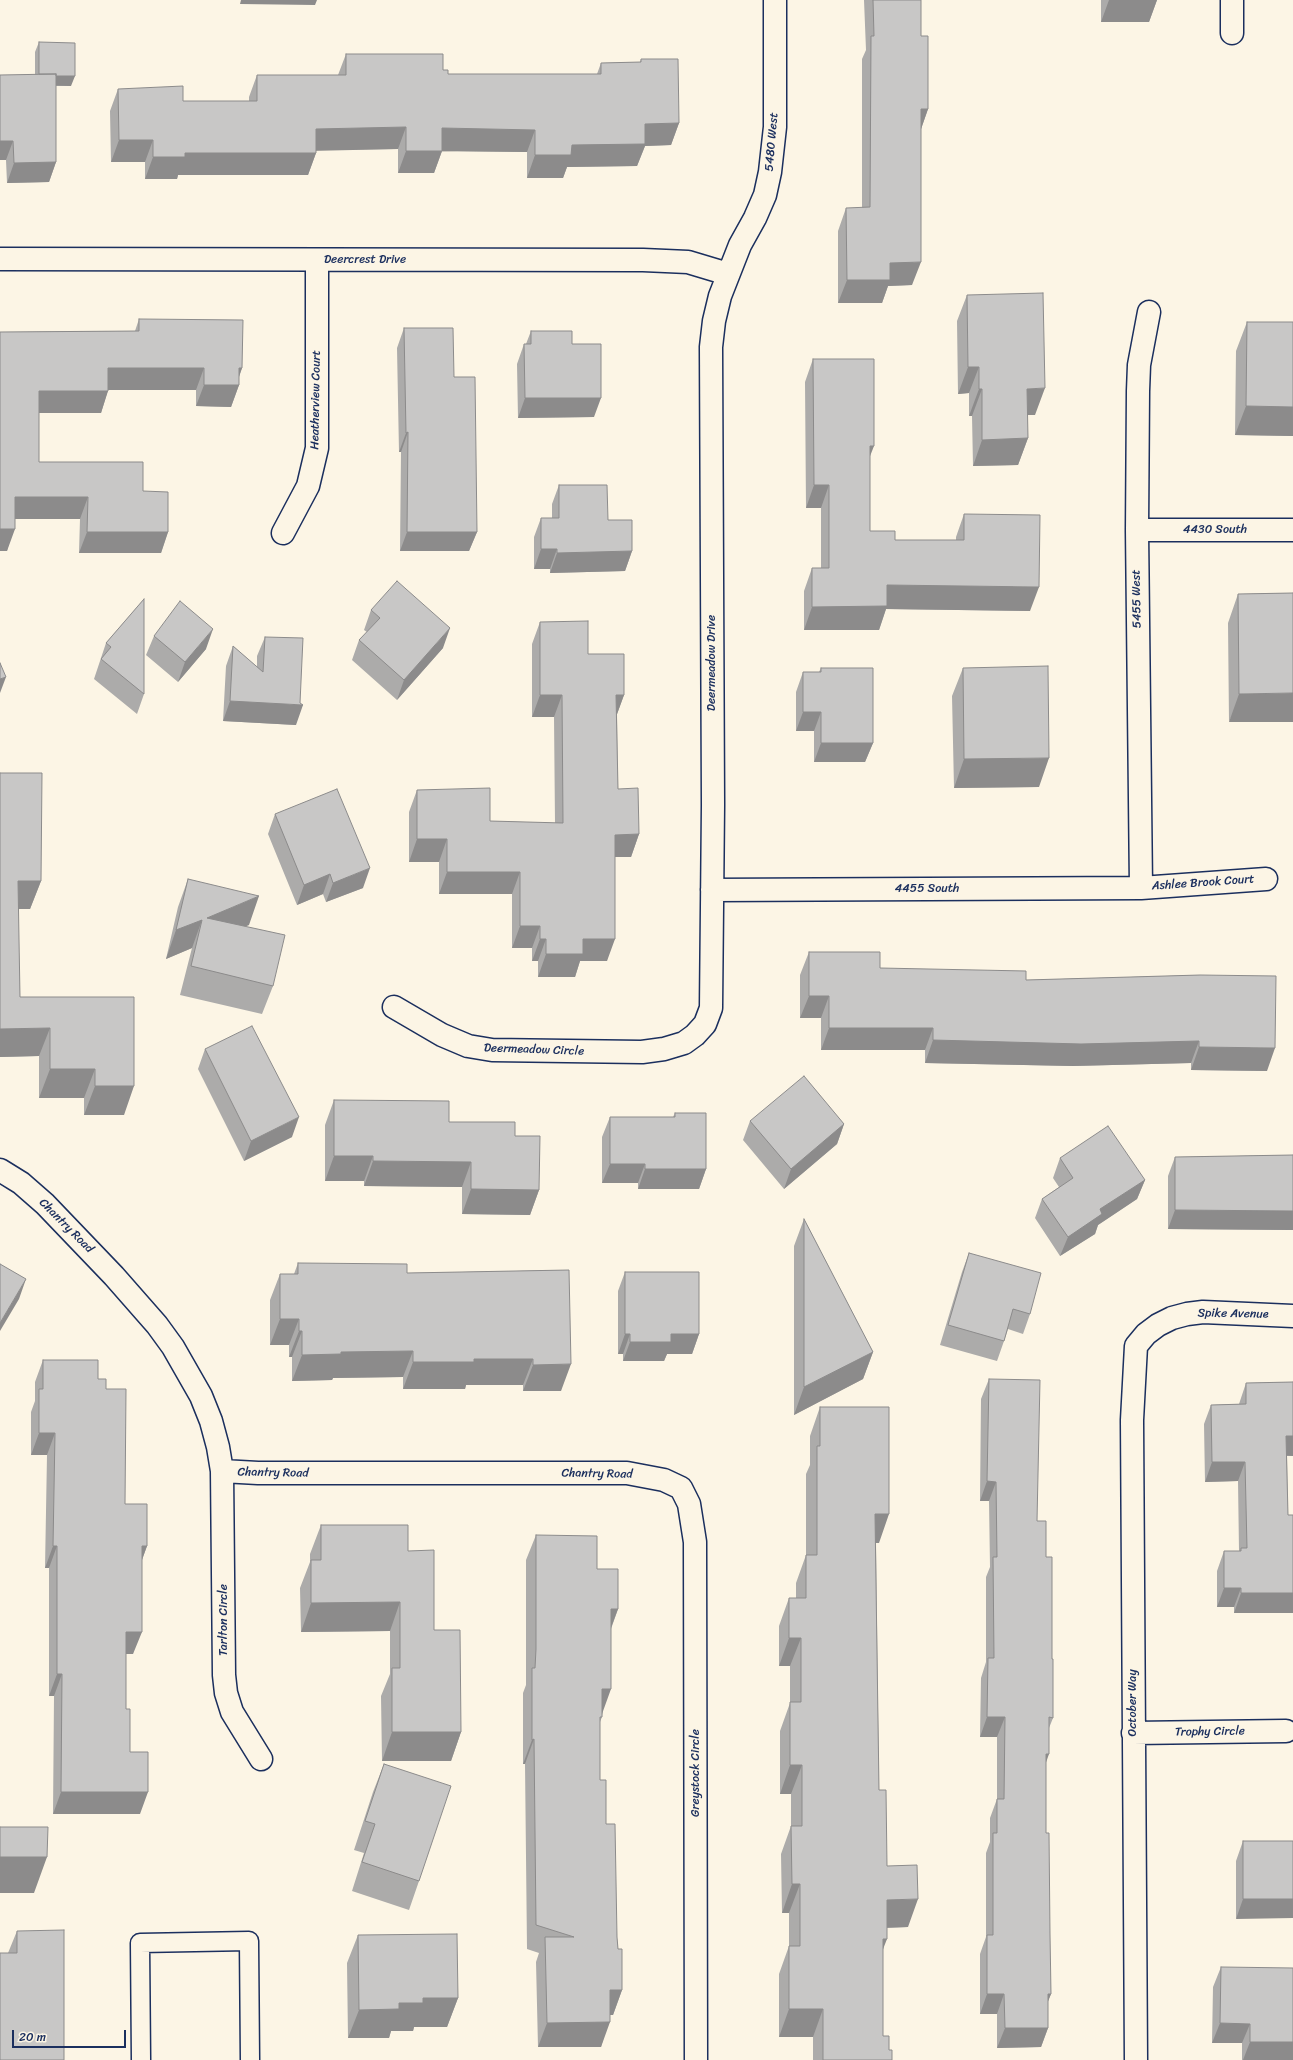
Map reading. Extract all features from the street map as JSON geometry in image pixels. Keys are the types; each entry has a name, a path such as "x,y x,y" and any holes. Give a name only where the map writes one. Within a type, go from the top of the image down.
{"street":[{"name":"5480 West","path":"728,274 740,245 755,218 765,195 770,172 775,127 775,0"},
{"path":"1232,0 1232,33"},
{"name":"Deercrest Drive","path":"0,259 665,261 688,262 728,274"},
{"name":"Heatherview Court","path":"282,533 308,486 317,448 317,260"},
{"name":"Deermeadow Drive","path":"684,1043 695,1035 705,1024 711,1008 710,375 714,321 728,274"},
{"name":"5455 West","path":"1141,888 1137,530 1139,365 1149,312"},
{"name":"4430 South","path":"1137,530 1293,530"},
{"name":"Ashlee Brook Court","path":"1141,888 1266,879"},
{"name":"4455 South","path":"712,890 1141,888"},
{"name":"Deermeadow Circle","path":"394,1007 442,1035 468,1046 492,1050 642,1052 664,1049 684,1043"},
{"name":"Chantry Road","path":"0,1170 21,1183 64,1222 157,1325 173,1347 198,1390 211,1421 218,1446 222,1471 258,1473 627,1473 664,1480 681,1488"},
{"name":"Spike Avenue","path":"1136,1346 1146,1334 1158,1325 1172,1318 1187,1314 1218,1313 1293,1316"},
{"name":"October Way","path":"1136,1346 1132,1420 1136,2060"},
{"name":"Tarlton Circle","path":"222,1471 224,1675 226,1693 232,1712 261,1759"},
{"name":"Greystock Circle","path":"681,1488 689,1504 695,1542 696,2060"},
{"name":"Trophy Circle","path":"1134,1733 1286,1731"}],"lane":[{"path":"141,2060 140,1943 249,1941 250,2060"}],"building":[{"path":"873,0 921,0 921,36 928,36 928,109 921,109 921,262 890,263 890,280 847,280 846,208 870,207 871,36 874,36"},
{"path":"39,42 75,43 75,76 39,74"},
{"path":"346,54 443,54 443,70 448,70 448,74 601,74 601,63 641,62 641,59 678,59 679,123 645,124 645,144 572,145 571,155 535,155 535,130 442,128 442,151 406,151 406,127 316,129 316,153 185,153 185,157 153,157 153,140 119,140 118,89 183,86 183,101 257,101 257,75 346,75"},
{"path":"56,74 56,162 14,163 13,141 0,141 0,75"},
{"path":"1043,293 1045,388 1027,389 1028,438 982,440 982,389 979,389 979,367 968,367 967,295"},
{"path":"139,319 243,320 242,368 239,368 239,385 204,385 204,368 108,368 108,391 39,391 39,462 143,462 143,491 168,492 168,532 87,532 88,497 15,497 15,529 0,529 0,332 139,331"},
{"path":"1247,322 1293,322 1293,407 1246,406"},
{"path":"404,328 453,328 454,377 475,377 477,532 407,532 408,432 406,433"},
{"path":"531,331 572,331 572,344 601,344 601,398 525,398 524,344 531,344"},
{"path":"813,359 874,359 874,446 870,446 870,531 895,531 895,540 964,540 964,514 1040,515 1039,587 887,585 887,606 812,607 812,568 829,568 829,485 814,485"},
{"path":"559,485 607,485 608,520 632,520 632,551 557,553 557,549 541,549 541,518 559,518"},
{"path":"397,581 450,628 404,680 359,640 380,618 371,610"},
{"path":"1293,593 1293,693 1239,694 1238,594"},
{"path":"144,599 144,694 101,659 111,647 106,643"},
{"path":"180,601 213,629 185,662 154,636"},
{"path":"588,621 588,654 624,654 624,695 616,695 618,789 638,788 639,834 615,835 615,939 583,939 583,954 546,954 546,939 540,939 540,926 520,926 520,872 447,872 447,839 417,839 417,790 490,788 490,821 563,823 562,695 540,695 540,622"},
{"path":"265,637 303,638 300,703 303,705 230,701 233,646 263,672"},
{"path":"0,663 6,677 0,679"},
{"path":"1048,666 1049,758 964,759 963,668"},
{"path":"821,668 873,668 873,743 821,743 821,712 803,712 803,672 821,672"},
{"path":"0,773 42,773 41,881 18,881 20,997 134,997 134,1086 95,1086 95,1069 50,1069 50,1028 0,1029"},
{"path":"337,789 370,868 333,883 330,874 304,885 275,814"},
{"path":"188,879 259,896 207,918 285,935 273,986 191,966 202,920 176,930"},
{"path":"809,952 880,952 880,968 1026,971 1026,980 1200,975 1276,976 1275,1048 1199,1047 1199,1041 1081,1044 933,1040 933,1028 829,1028 829,996 809,996"},
{"path":"252,1026 299,1117 251,1141 205,1049"},
{"path":"804,1076 844,1124 791,1169 750,1121"},
{"path":"334,1100 449,1101 449,1122 515,1122 515,1136 540,1136 539,1190 471,1189 471,1162 373,1161 373,1156 334,1156"},
{"path":"675,1113 706,1113 706,1169 645,1169 645,1164 610,1164 610,1117 675,1117"},
{"path":"1108,1126 1145,1180 1100,1209 1102,1214 1068,1237 1042,1199 1073,1178 1060,1158"},
{"path":"1293,1155 1293,1211 1175,1210 1175,1157"},
{"path":"804,1219 873,1352 804,1387"},
{"path":"969,1253 1041,1273 1030,1314 1013,1309 1004,1341 948,1325"},
{"path":"298,1263 407,1264 407,1273 569,1270 571,1364 533,1365 533,1359 474,1359 474,1362 413,1362 413,1351 341,1352 341,1354 302,1355 302,1331 299,1331 299,1319 280,1319 280,1274 298,1274"},
{"path":"0,1264 26,1279 0,1323"},
{"path":"625,1272 699,1272 699,1334 671,1334 671,1342 630,1342 630,1334 625,1334"},
{"path":"43,1360 98,1360 98,1379 106,1379 106,1389 126,1389 125,1504 147,1504 147,1546 142,1546 142,1632 126,1632 126,1709 130,1709 130,1752 148,1752 148,1792 61,1792 62,1674 57,1674 57,1546 53,1546 55,1433 39,1433 39,1389 43,1389"},
{"path":"989,1379 1040,1380 1037,1521 1046,1521 1046,1557 1052,1557 1053,1718 1049,1717 1049,1754 1046,1754 1046,1833 1049,1833 1051,1994 1048,1994 1048,2028 1005,2028 1004,1994 987,1994 987,1935 993,1935 993,1833 997,1833 997,1799 1004,1799 1005,1717 987,1717 988,1658 994,1658 993,1557 997,1557 996,1482 987,1481"},
{"path":"1293,1382 1293,1436 1286,1436 1288,1515 1293,1515 1293,1593 1241,1593 1241,1588 1224,1588 1224,1551 1241,1551 1241,1548 1247,1548 1245,1462 1212,1462 1211,1405 1246,1404 1246,1383"},
{"path":"820,1407 889,1407 889,1514 875,1514 879,1790 886,1790 887,1866 917,1865 918,1899 887,1900 887,1939 883,1939 883,2036 889,2036 889,2050 892,2050 892,2060 823,2060 823,2009 789,2009 789,1946 800,1946 800,1884 792,1884 791,1826 802,1826 802,1765 790,1765 790,1702 801,1702 801,1638 789,1638 789,1598 806,1598 806,1555 817,1555 817,1446 820,1446"},
{"path":"321,1525 408,1525 408,1551 434,1550 434,1630 460,1630 461,1732 392,1732 392,1668 400,1668 400,1602 311,1603 311,1560 321,1560"},
{"path":"536,1535 597,1536 597,1569 618,1569 618,1609 611,1609 611,1689 602,1689 602,1717 600,1717 600,1780 606,1780 606,1824 615,1824 617,1937 618,1949 622,1949 622,1990 610,1990 610,2022 547,2023 545,1937 574,1937 536,1925 532,1668 535,1668 536,1649"},
{"path":"384,1764 451,1786 419,1881 362,1862 375,1824 365,1821"},
{"path":"0,1827 48,1827 47,1857 0,1857"},
{"path":"1243,1841 1293,1841 1293,1899 1243,1899"},
{"path":"64,1930 64,2060 0,2060 0,1953 17,1953 17,1931"},
{"path":"457,1934 458,1998 423,1998 423,2003 399,2003 399,2009 359,2010 358,1935"},
{"path":"1221,1967 1293,1968 1293,2042 1250,2042 1250,2024 1220,2023"}]}
